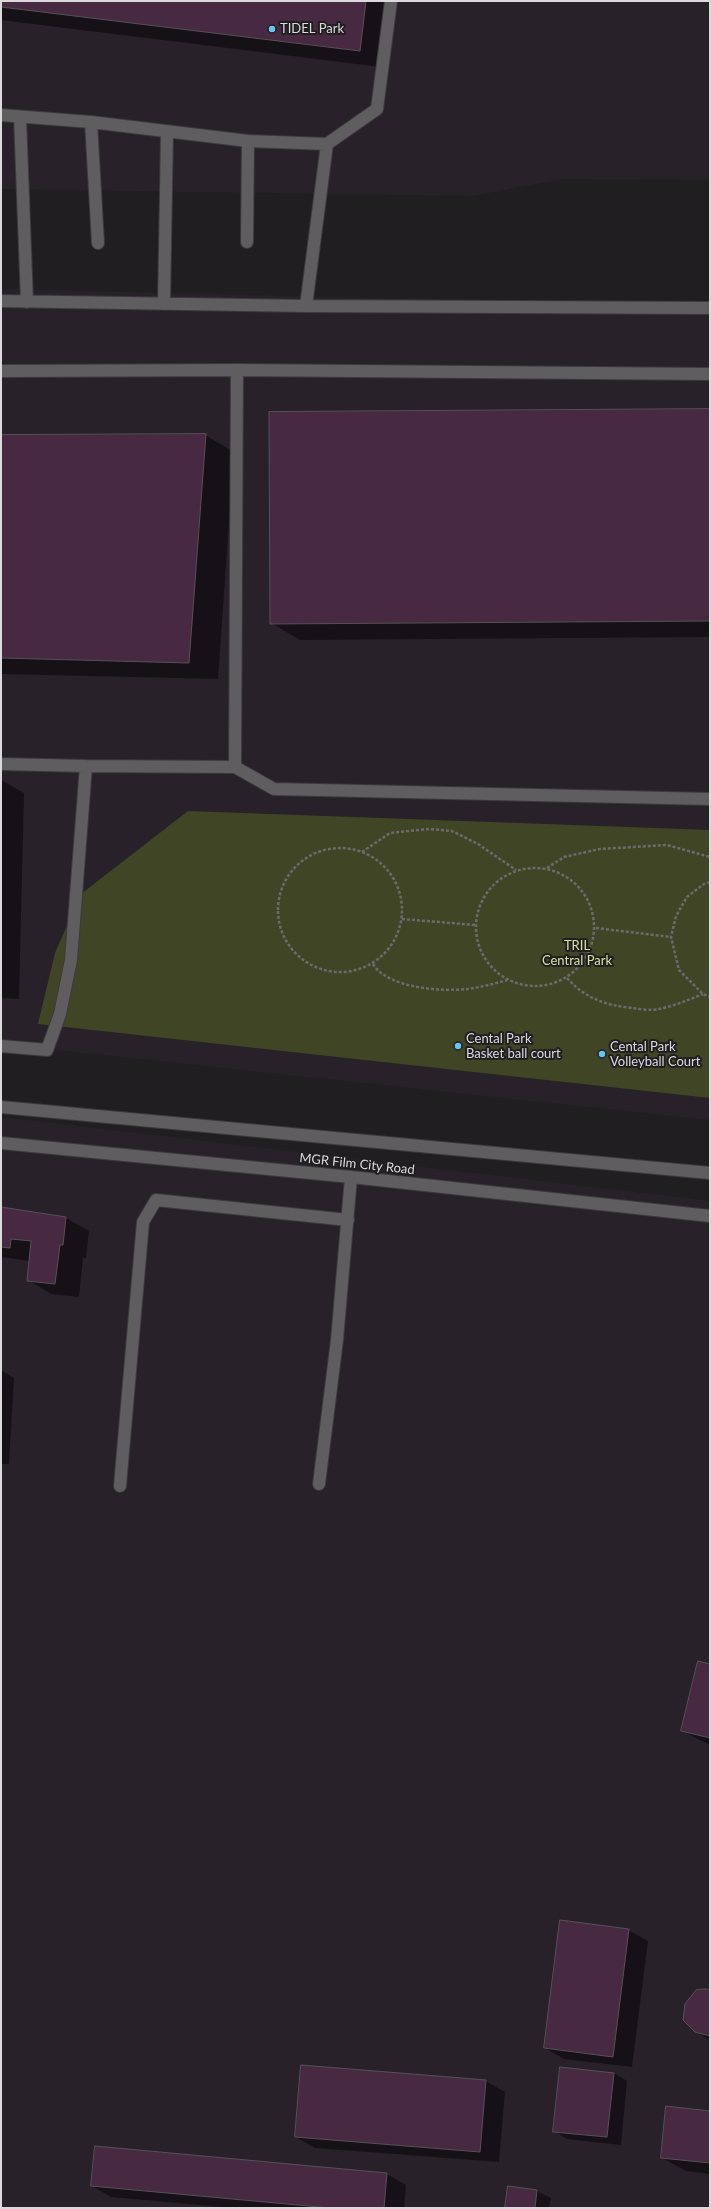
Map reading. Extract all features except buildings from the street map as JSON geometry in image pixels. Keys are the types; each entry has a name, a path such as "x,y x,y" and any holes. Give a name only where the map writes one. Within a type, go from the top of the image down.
{"lane":[{"path":"1,116 91,122 248,141 327,144 377,109 391,1"},
{"path":"20,117 27,302"},
{"path":"91,122 98,243"},
{"path":"164,304 167,132"},
{"path":"247,242 248,141"},
{"path":"306,306 327,144"},
{"path":"1,301 306,306 710,308"},
{"path":"234,767 237,370"},
{"path":"1,371 237,370 710,374"},
{"path":"1,764 234,767 274,789 710,799"},
{"path":"1,1046 47,1050 60,1014 70,960 86,766"},
{"path":"1,1107 710,1173"},
{"name":"MGR Film City Road","path":"1,1143 351,1177 710,1216"},
{"path":"320,1484 348,1220 351,1177"},
{"path":"120,1486 143,1222 156,1200 348,1220"}],"path":[{"path":"362,852 390,833 429,829 452,831 478,844 516,870"},
{"path":"547,868 564,857 600,849 666,845 710,857"},
{"path":"334,848 362,852 380,862 394,878 402,898 402,918 397,936 387,951 372,964 346,972 318,969 294,954 280,930 277,902 287,875 308,856 334,848"},
{"path":"531,867 547,868 566,876 582,889 592,907 596,928 592,947 582,965 567,978 548,985 527,986 508,980 490,967 478,947 475,925 480,902 495,882 516,870 531,867"},
{"path":"710,882 704,884 687,897 676,916 671,937 679,970 703,994 710,997"},
{"path":"402,918 475,925"},
{"path":"596,928 671,937"},
{"path":"372,964 377,971 395,982 424,987 466,989 508,980"},
{"path":"567,978 579,991 591,999 608,1005 631,1008 657,1009 676,1005 703,994"}],"shaded area":[{"path":"1,1 710,1 710,180 563,179 472,196 1,189"},
{"path":"1,289 710,306 710,1120 1,1044"},
{"path":"1,1117 710,1201 710,2208 1,2208"}],"green space":[{"name":"TRIL Central Park","path":"188,811 710,830 710,1098 38,1024 55,953 81,894"}],"place":[{"name":"TIDEL Park","path":"272,29"},
{"name":"Cental Park Basket ball court","path":"458,1046"},
{"name":"Cental Park Volleyball Court","path":"602,1054"}]}
